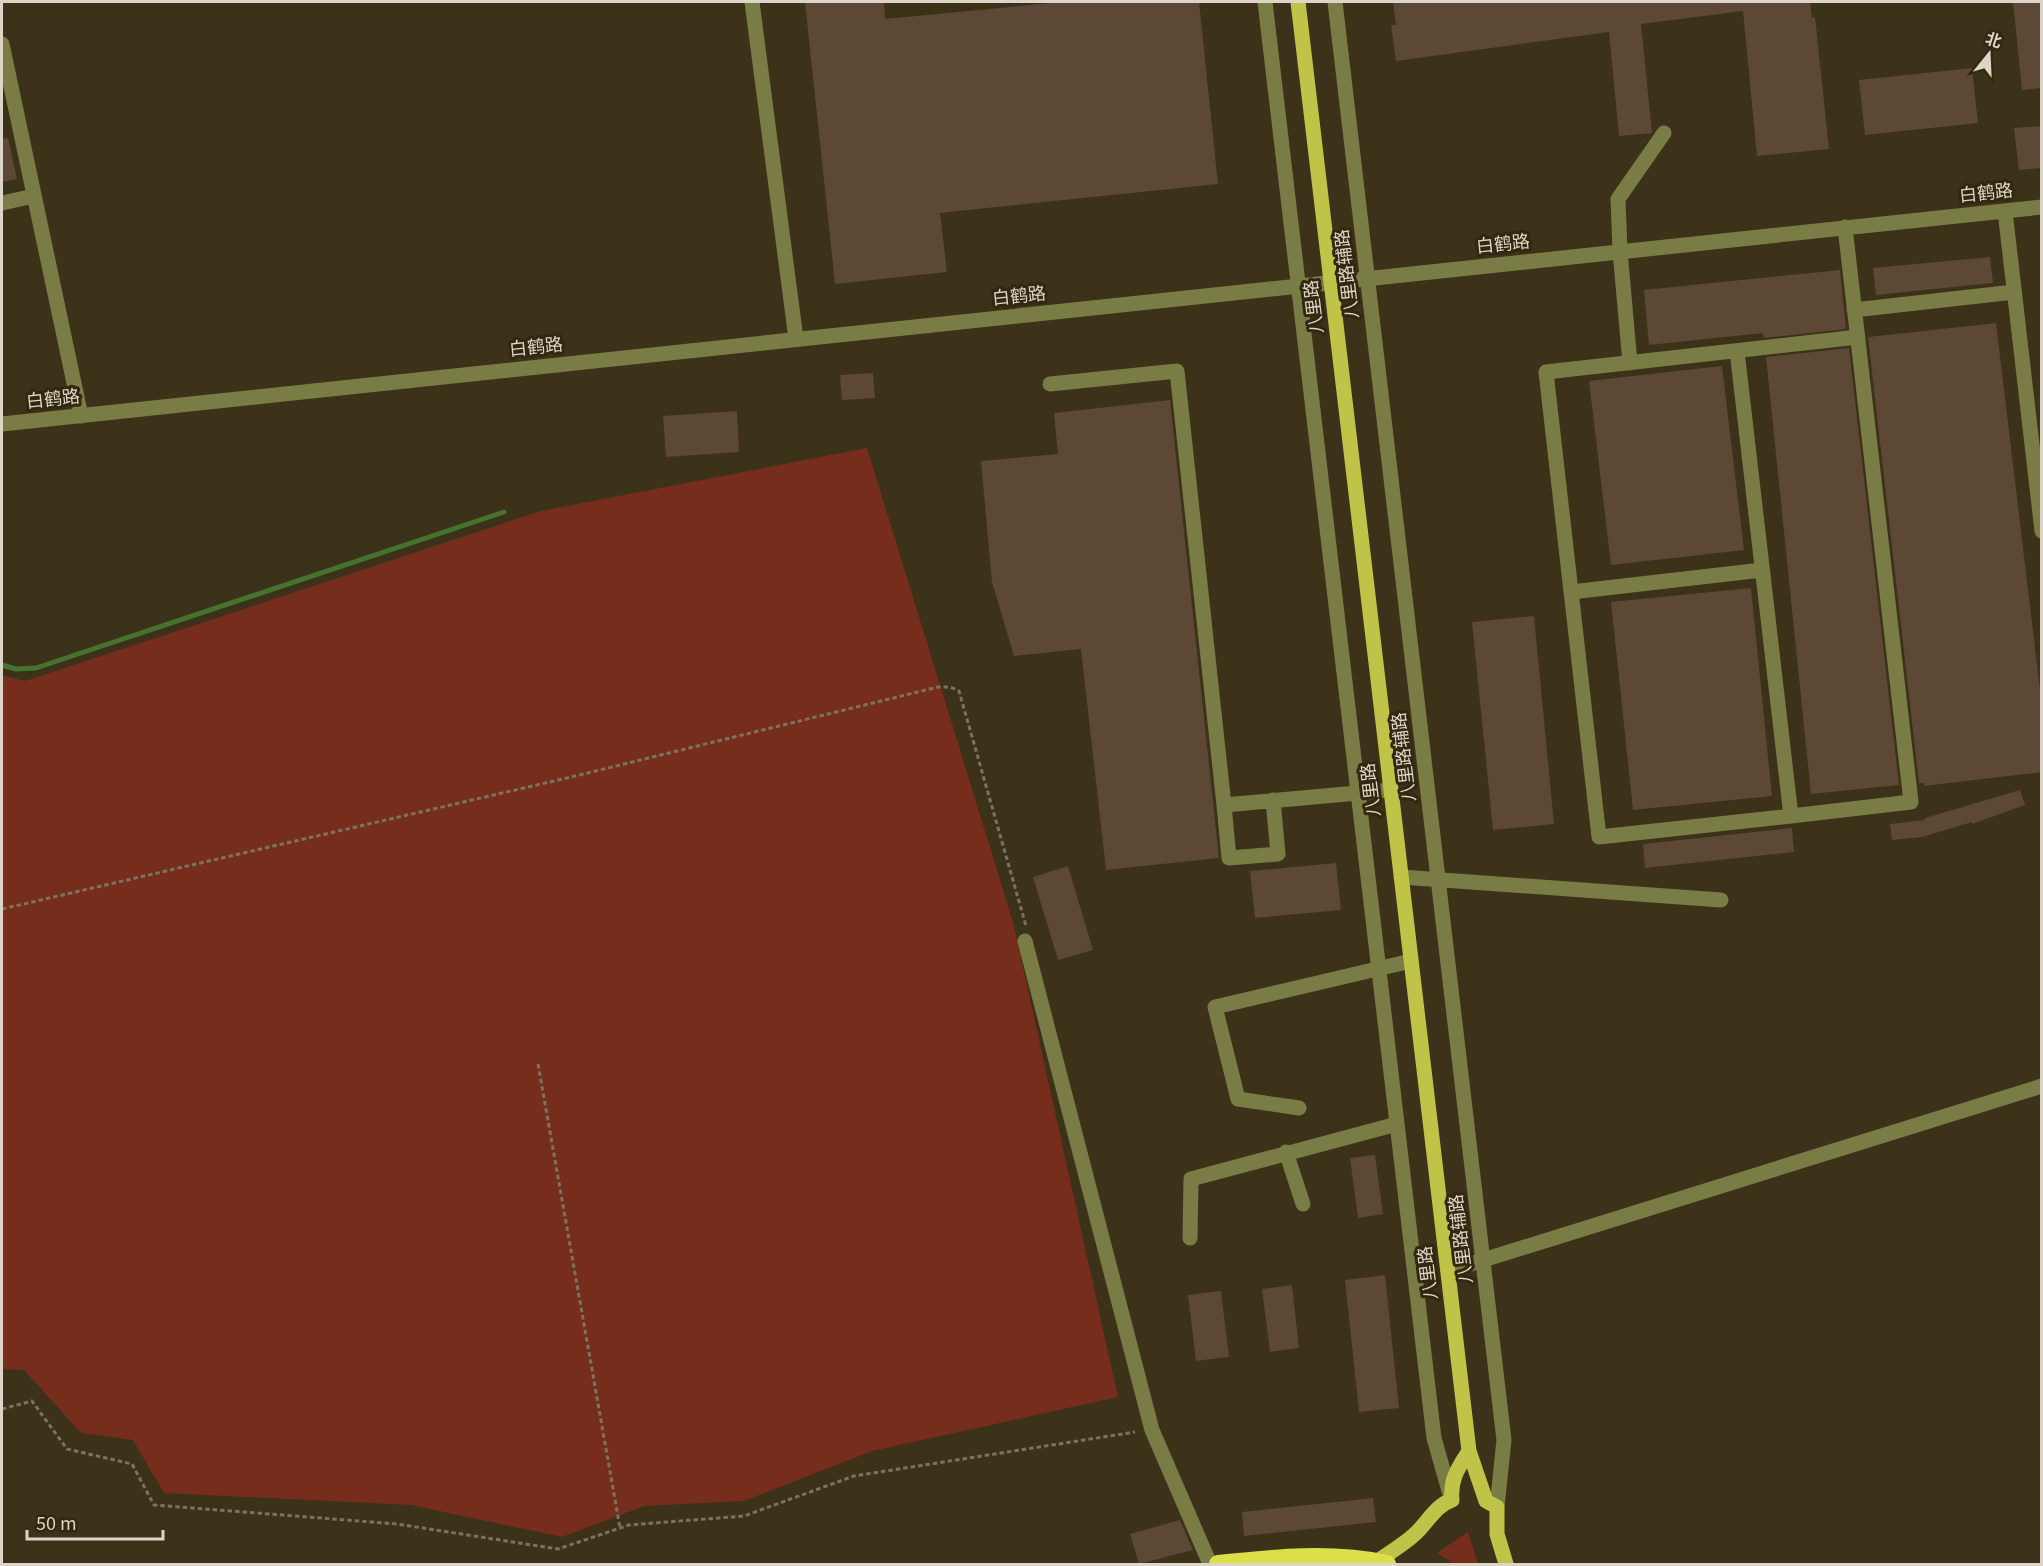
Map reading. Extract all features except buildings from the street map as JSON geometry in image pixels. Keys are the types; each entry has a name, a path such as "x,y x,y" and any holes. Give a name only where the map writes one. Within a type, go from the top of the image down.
{"highway":[{"path":"1218,1564 1271,1558 1382,1563"}],"main road":[{"name":"八里路","path":"1298,2 1469,1451 1486,1501 1497,1507"},
{"path":"1382,1563 1413,1536 1441,1504 1452,1500 1451,1486 1456,1471 1469,1451"},
{"path":"1497,1507 1497,1533 1506,1564"}],"street":[{"path":"752,2 796,339"},
{"path":"1265,2 1434,1438 1452,1500"},
{"name":"八里路辅路","path":"1335,2 1504,1440 1497,1507"},
{"path":"2,44 81,416"},
{"path":"1630,363 1618,200 1664,133"},
{"path":"2,203 34,196"},
{"name":"白鹤路","path":"2,424 2042,207"},
{"path":"2005,211 2042,531"},
{"path":"1845,227 1854,310 1858,338 1911,802 1599,837 1545,372 1858,338"},
{"path":"1854,310 2014,292"},
{"path":"1737,351 1791,816"},
{"path":"1050,384 1177,371 1229,858 1278,854 1273,800"},
{"path":"1571,592 1762,570"},
{"path":"1224,805 1391,790"},
{"path":"1401,877 1722,900"},
{"path":"1025,941 1152,1430 1210,1564"},
{"path":"1299,1108 1238,1099 1215,1007 1411,961"},
{"path":"1448,1271 2042,1086"},
{"path":"1190,1238 1191,1179 1397,1124"},
{"path":"1286,1152 1303,1204"}],"path":[{"path":"2,909 567,778 938,687 950,687 959,691 1026,926 1025,941"},
{"path":"538,1064 620,1528"},
{"path":"2,1409 32,1401 67,1449 132,1464 154,1505 398,1524 558,1549 629,1525 744,1516 854,1476 1152,1430"}],"shaded area":[{"path":"867,448 1013,922 1118,1397 872,1451 744,1501 644,1506 562,1537 411,1505 164,1493 133,1440 81,1433 24,1370 2,1369 2,675 25,681 541,511"},
{"path":"1468,1532 1478,1564 1454,1564 1437,1553"}],"waterway":[{"path":"2,665 16,669 36,668 504,512"}]}
